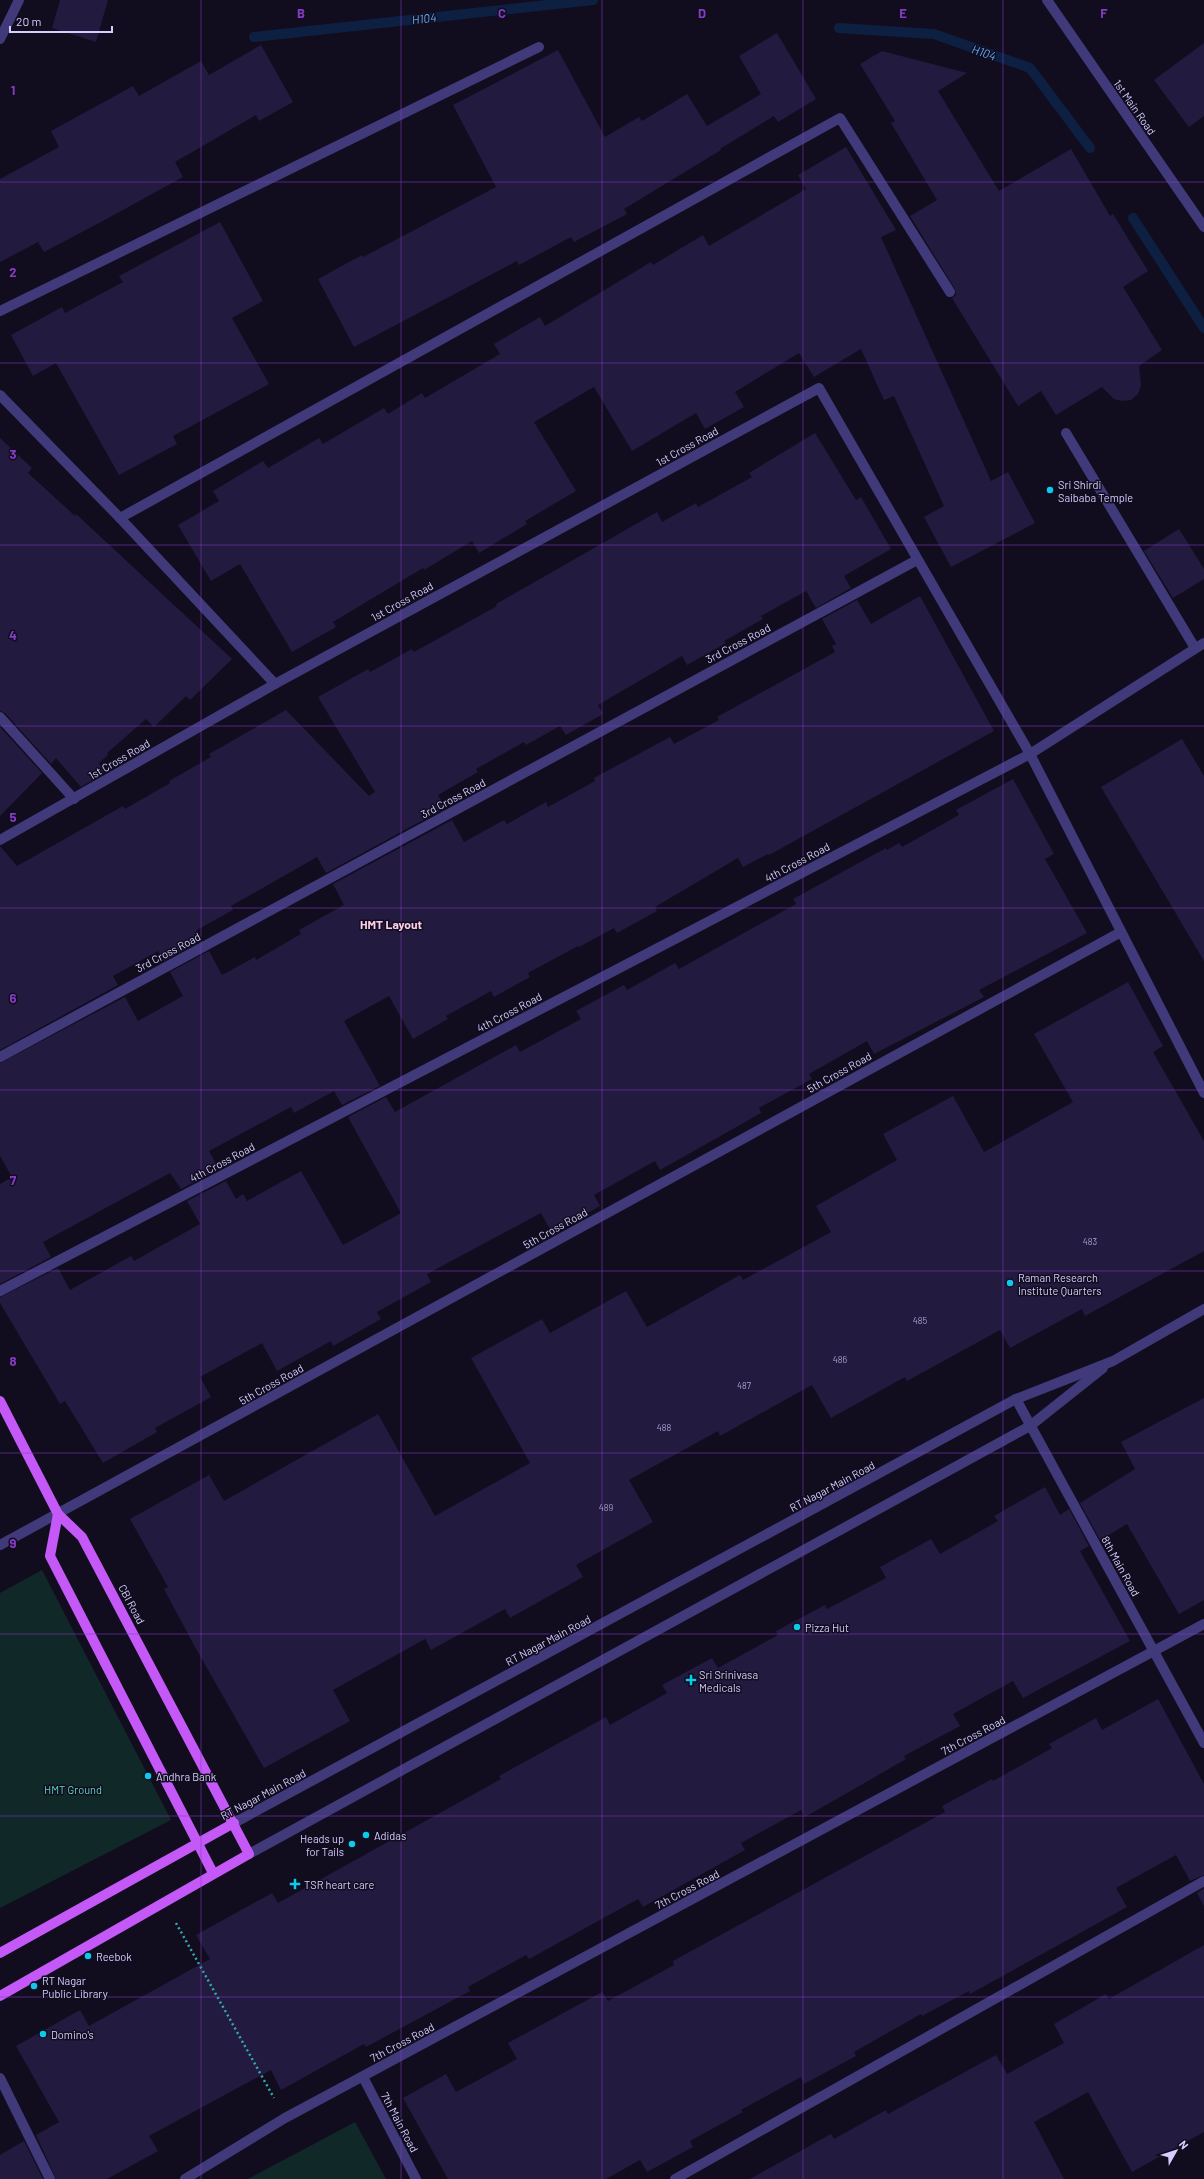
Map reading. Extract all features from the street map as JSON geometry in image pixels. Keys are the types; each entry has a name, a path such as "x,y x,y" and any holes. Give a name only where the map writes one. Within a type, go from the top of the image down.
{"main road":[{"name":"CBI Road","path":"0,1401 58,1514 82,1536 249,1854"},
{"path":"58,1514 50,1556 213,1873"},
{"name":"RT Nagar Main Road","path":"0,1953 234,1823"},
{"path":"0,1996 213,1873 249,1854"}],"street":[{"path":"0,40 3,26 18,0"},
{"name":"1st Main Road","path":"1047,0 1204,227"},
{"path":"0,311 539,47"},
{"path":"120,518 840,118 950,292"},
{"name":"1st Cross Road","path":"0,840 275,684 819,388 917,560"},
{"path":"0,395 120,518 275,684"},
{"path":"1066,433 1200,646"},
{"path":"917,560 1030,754 1204,1093"},
{"name":"3rd Cross Road","path":"0,1057 917,560"},
{"name":"4th Cross Road","path":"0,1291 1030,754 1200,646"},
{"path":"0,717 74,798"},
{"name":"5th Cross Road","path":"0,1545 1121,932"},
{"name":"RT Nagar Main Road","path":"249,1854 1030,1426 1113,1361 1204,1309"},
{"name":"RT Nagar Main Road","path":"234,1823 1016,1399 1113,1361"},
{"name":"8th Main Road","path":"1016,1399 1204,1744"},
{"name":"7th Cross Road","path":"185,2179 285,2118 1204,1624"},
{"path":"675,2179 1204,1881"},
{"name":"7th Main Road","path":"362,2077 416,2179"},
{"path":"0,2078 50,2179"}],"path":[{"path":"174,1919 285,2118"}],"green space":[{"name":"HMT Ground","path":"42,1570 171,1820 0,1908 0,1593"},
{"path":"355,2122 386,2179 248,2179"}],"building":[{"path":"60,0 108,0 96,42 52,28"},
{"path":"777,33 816,99 778,122 774,116 624,209 627,214 574,242 571,237 519,265 517,261 354,347 318,279 496,187 453,105 558,50 605,137 639,117 642,121 687,94 707,126 761,94 739,56"},
{"path":"1204,43 1204,116 1189,127 1154,80"},
{"path":"261,45 293,102 259,121 256,115 175,162 183,177 101,222 44,252 38,242 0,262 0,179 59,147 51,131 133,86 139,96 201,61 209,75"},
{"path":"882,51 967,73 938,91 999,191 1071,149 1110,216 1113,214 1148,271 1123,287 1162,350 1139,366 1141,385 1138,394 1131,400 1122,401 1114,399 1102,387 1056,415 1041,391 1018,406 952,298 956,295 955,289 910,216 937,200 891,123 895,121 860,64"},
{"path":"846,147 896,230 881,237 991,481 1008,472 1035,523 951,567 924,517 944,506 894,396 884,400 861,349 814,377 799,353 735,392 744,407 705,429 696,413 632,451 594,387 534,422 576,491 525,521 527,524 479,553 472,541 424,570 423,568 333,622 336,627 292,652 240,564 211,581 178,525 219,501 213,491 263,461 268,468 319,438 323,444 384,408 388,414 422,393 425,398 500,354 494,344 540,317 545,326 651,262 653,265 703,235 709,246 806,189 798,175"},
{"path":"220,222 263,301 232,318 269,384 173,436 177,444 119,475 56,363 33,376 11,335 62,307 65,313 123,282 119,276"},
{"path":"815,433 856,500 861,497 891,549 844,576 851,588 816,608 806,591 761,616 763,619 724,641 726,643 687,665 682,656 598,705 603,714 566,735 560,726 526,745 524,742 476,769 478,772 438,795 445,808 326,873 317,857 231,906 233,910 197,930 202,940 164,961 158,951 113,976 118,985 0,1050 0,846 17,866 123,806 125,809 170,783 169,781 211,757 209,754 286,710 369,796 375,792 318,697 368,669 370,672 412,649 414,652 497,606 496,604 657,512 662,522 696,503 698,507 752,477 749,473"},
{"path":"0,438 32,468 28,473 75,516 76,514 232,659 190,700 186,696 154,727 146,719 107,753 108,755 99,763 104,773 81,787 56,758 51,764 5,713 0,711"},
{"path":"1179,529 1204,569 1204,579 1173,598 1144,551"},
{"path":"920,596 994,731 769,855 768,854 743,867 738,858 655,907 657,911 617,933 614,928 579,947 578,946 528,973 530,977 494,997 491,991 446,1016 448,1019 413,1039 389,996 344,1021 380,1086 342,1105 334,1091 294,1113 291,1107 209,1151 219,1169 181,1189 170,1173 43,1242 51,1257 0,1284 0,1184 12,1177 0,1156 0,1063 125,997 138,1021 183,996 170,972 209,951 222,975 255,957 256,960 301,934 299,930 344,905 333,884 452,820 464,842 504,820 507,824 546,802 548,807 595,781 594,778 670,737 674,744 719,720 717,717 835,652 832,646 836,644 822,619 857,600 871,624"},
{"path":"0,727 42,773 0,816"},
{"path":"1182,739 1204,776 1204,961 1101,787"},
{"path":"1013,779 1054,854 1045,859 1087,933 979,990 984,997 874,1054 867,1041 809,1074 812,1079 759,1108 761,1113 708,1143 660,1170 655,1161 594,1195 600,1206 552,1233 541,1213 427,1274 431,1282 377,1312 381,1319 333,1346 331,1341 277,1371 262,1343 200,1377 211,1397 155,1428 157,1432 103,1463 65,1401 60,1404 0,1303 0,1297 58,1268 70,1290 131,1256 134,1261 200,1224 187,1201 226,1181 236,1199 243,1194 247,1201 301,1171 343,1245 401,1213 348,1117 386,1097 395,1112 516,1045 520,1052 581,1019 576,1011 624,985 627,990 675,963 679,969 796,904 793,899 886,848 887,850 899,843 902,847 959,815 956,810"},
{"path":"1128,982 1163,1046 1153,1052 1204,1141 1204,1251 1085,1316 1082,1309 1010,1348 1000,1330 907,1381 905,1377 831,1418 812,1385 720,1436 718,1431 629,1480 653,1522 576,1565 583,1577 510,1618 505,1609 431,1650 425,1639 333,1690 350,1721 264,1768 195,1647 164,1589 168,1587 130,1519 209,1475 224,1501 378,1414 435,1516 530,1463 471,1358 542,1319 550,1333 626,1291 647,1327 740,1275 743,1280 831,1232 816,1206 897,1160 883,1134 953,1096 984,1152 1073,1102 1034,1034"},
{"path":"1204,1398 1204,1600 1179,1614 1127,1524 1100,1540 1080,1503 1135,1469 1121,1442"},
{"path":"1045,1487 1060,1515 1069,1509 1089,1546 1080,1551 1130,1641 1023,1698 1013,1681 953,1714 960,1726 904,1756 906,1759 805,1817 801,1810 741,1843 745,1850 643,1907 638,1899 529,1959 526,1955 468,1987 470,1991 366,2047 364,2044 281,2090 271,2070 149,2136 158,2151 107,2179 56,2179 36,2135 59,2122 16,2046 80,2010 89,2026 210,1959 196,1935 272,1893 278,1903 501,1779 499,1776 606,1717 610,1725 667,1693 662,1685 712,1658 718,1668 778,1635 776,1631 825,1605 827,1609 886,1578 880,1567 931,1539 940,1554 998,1521 994,1516"},
{"path":"1158,1699 1204,1784 1204,1875 1190,1881 1176,1855 1116,1888 1127,1907 970,1994 969,1991 922,2016 921,2014 854,2052 856,2056 804,2084 801,2077 741,2110 743,2112 690,2141 693,2147 647,2172 640,2160 606,2179 448,2179 403,2098 446,2074 456,2092 517,2059 508,2043 602,1992 608,2001 674,1965 673,1961 945,1812 942,1806 992,1779 993,1781 1052,1748 1049,1744 1096,1718 1102,1730"},
{"path":"1204,1888 1204,1906 1197,1893"},
{"path":"1204,1945 1204,2132 1132,2172 1088,2092 1034,2122 1064,2179 750,2179 831,2134 834,2139 886,2110 888,2114 996,2055 1007,2074 1064,2043 1054,2024 1106,1994 1109,1999"},
{"path":"24,2141 43,2179 0,2179 0,2155"}],"waterway":[{"name":"H104","path":"254,37 593,0"},
{"name":"H104","path":"839,28 934,34 1030,68 1090,148"},
{"name":"H104","path":"1133,218 1204,328"}],"place":[{"name":"Sri Shirdi Saibaba Temple","path":"1050,490"},
{"name":"Raman Research Institute Quarters","path":"1010,1283"},
{"name":"Pizza Hut","path":"797,1627"},
{"name":"Sri Srinivasa Medicals","path":"691,1680"},
{"name":"Andhra Bank","path":"148,1776"},
{"name":"Adidas","path":"366,1835"},
{"name":"Heads up for Tails","path":"352,1844"},
{"name":"TSR heart care","path":"295,1884"},
{"name":"Reebok","path":"88,1956"},
{"name":"RT Nagar Public Library","path":"34,1986"},
{"name":"Domino's","path":"43,2034"}],"district":[{"name":"HMT Layout","path":"391,924"}]}
